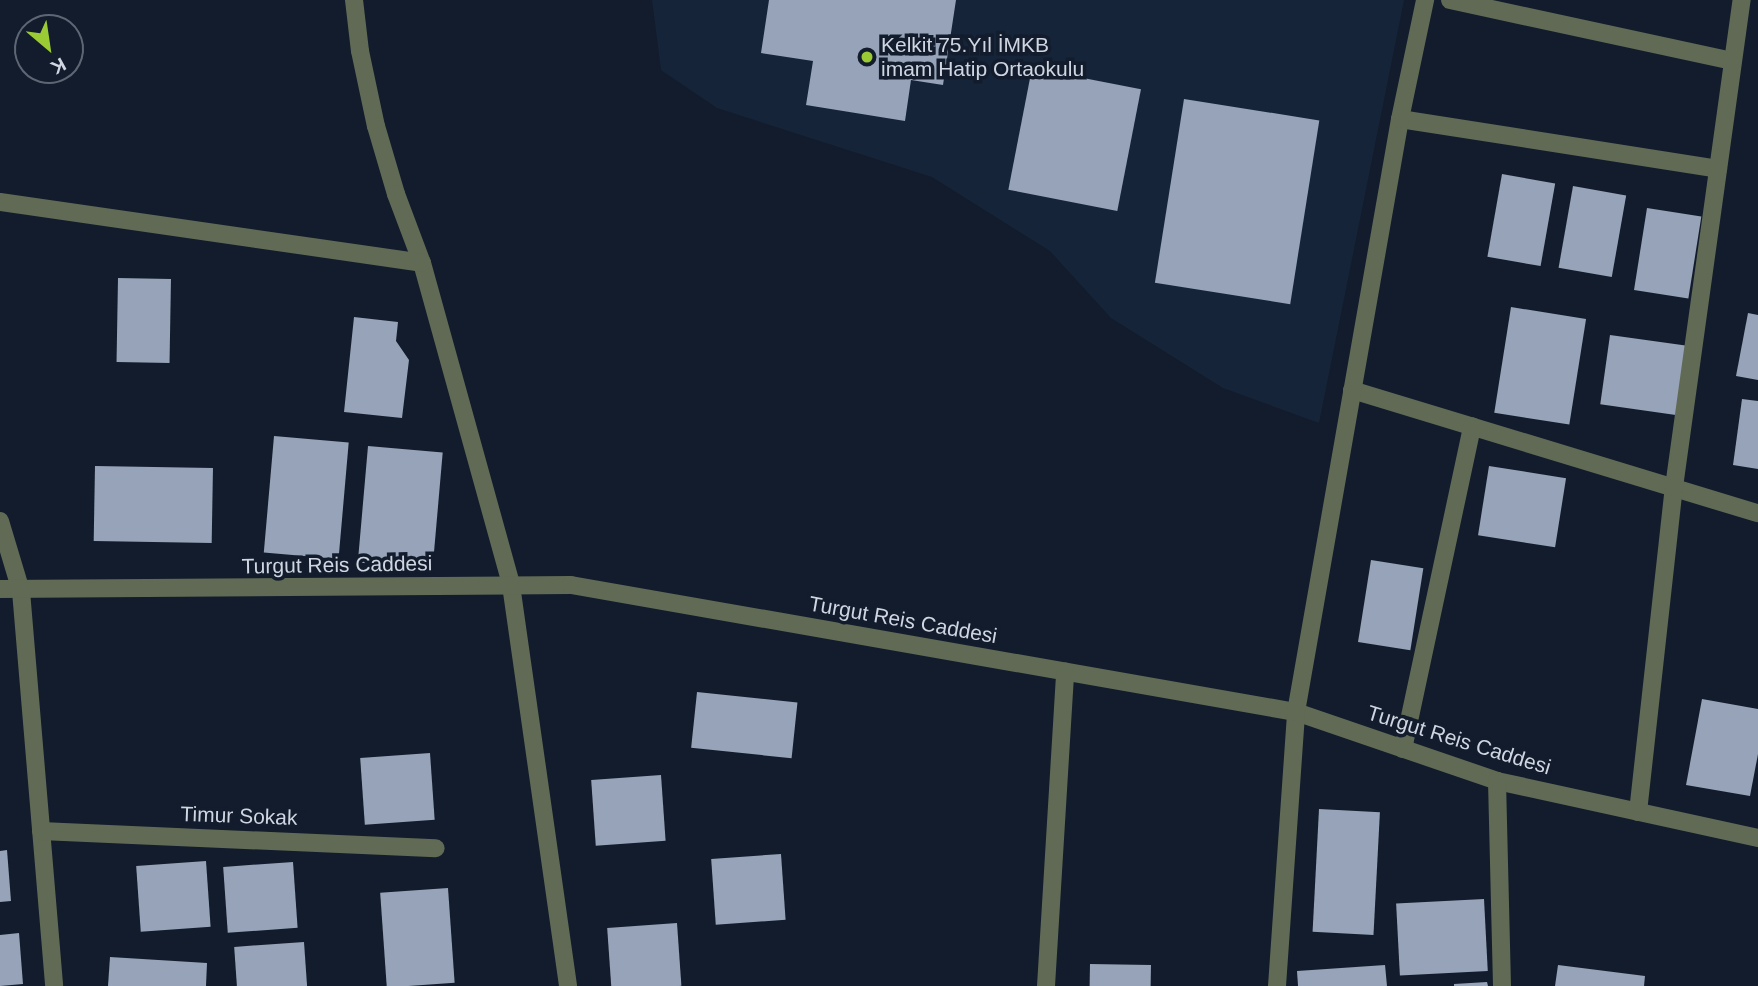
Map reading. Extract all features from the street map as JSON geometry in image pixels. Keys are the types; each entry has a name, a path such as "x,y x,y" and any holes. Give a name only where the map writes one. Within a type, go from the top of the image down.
{"street":[{"path":"354,0 360,51 376,126 396,194 422,263 511,586 568,986"},
{"path":"1277,986 1296,712 1400,119 1424,0"},
{"path":"1450,0 1733,61"},
{"path":"1638,812 1674,487 1742,0"},
{"path":"1400,119 1718,169"},
{"path":"0,202 422,263"},
{"path":"1352,390 1758,513"},
{"path":"1404,749 1472,426"},
{"path":"0,521 21,591 54,986"},
{"name":"Turgut Reis Caddesi","path":"0,589 21,591 571,585 1296,712 1497,781 1758,838"},
{"path":"1046,986 1065,672"},
{"path":"1497,781 1502,986"},
{"name":"Timur Sokak","path":"41,831 436,848"}],"shaded area":[{"path":"652,0 1404,0 1319,423 1223,388 1111,318 1050,251 932,177 717,108 661,70"}],"building":[{"name":"Kelkit 75.Yıl İMKB imam Hatip Ortaokulu","path":"769,0 956,0 943,85 911,80 905,121 806,105 813,61 761,53"},
{"path":"1032,68 1141,89 1117,211 1008,190"},
{"path":"1184,99 1319,120 1290,304 1155,283"},
{"path":"1502,174 1555,183 1541,266 1487,257"},
{"path":"1573,186 1626,195 1612,277 1559,268"},
{"path":"1647,208 1701,217 1688,299 1634,290"},
{"path":"118,278 171,279 170,363 117,362"},
{"path":"1511,307 1586,319 1569,425 1494,413"},
{"path":"1748,313 1758,315 1758,380 1736,376"},
{"path":"354,317 398,322 396,341 409,360 402,418 344,412"},
{"path":"1610,335 1687,346 1677,415 1600,404"},
{"path":"1742,399 1758,401 1758,469 1733,465"},
{"path":"274,436 349,443 339,559 264,553"},
{"path":"368,446 443,453 433,569 358,563"},
{"path":"95,466 213,468 212,543 94,541"},
{"path":"1489,466 1566,478 1555,547 1478,535"},
{"path":"1371,560 1423,568 1410,650 1358,642"},
{"path":"697,692 797,703 792,758 691,748"},
{"path":"1702,699 1758,709 1758,754 1750,796 1686,785"},
{"path":"430,753 435,820 365,825 360,758"},
{"path":"661,775 666,841 596,846 591,780"},
{"path":"1319,809 1380,812 1373,935 1313,932"},
{"path":"7,850 11,901 0,902 0,851"},
{"path":"781,854 786,920 716,925 711,859"},
{"path":"206,861 211,927 141,932 136,866"},
{"path":"293,862 298,928 228,933 223,867"},
{"path":"448,888 455,983 387,986 380,893"},
{"path":"1484,899 1488,971 1400,976 1396,904"},
{"path":"677,923 681,986 611,986 607,928"},
{"path":"19,933 23,984 0,986 0,935"},
{"path":"304,942 307,986 237,986 234,947"},
{"path":"110,957 207,963 206,986 108,986"},
{"path":"1090,964 1151,965 1151,986 1090,986"},
{"path":"1385,965 1387,986 1298,986 1297,971"},
{"path":"1558,965 1645,976 1644,986 1555,986"},
{"path":"1487,982 1488,986 1454,986 1454,984"}],"place":[{"name":"Kelkit 75.Yıl İMKB imam Hatip Ortaokulu","path":"867,57"}]}
